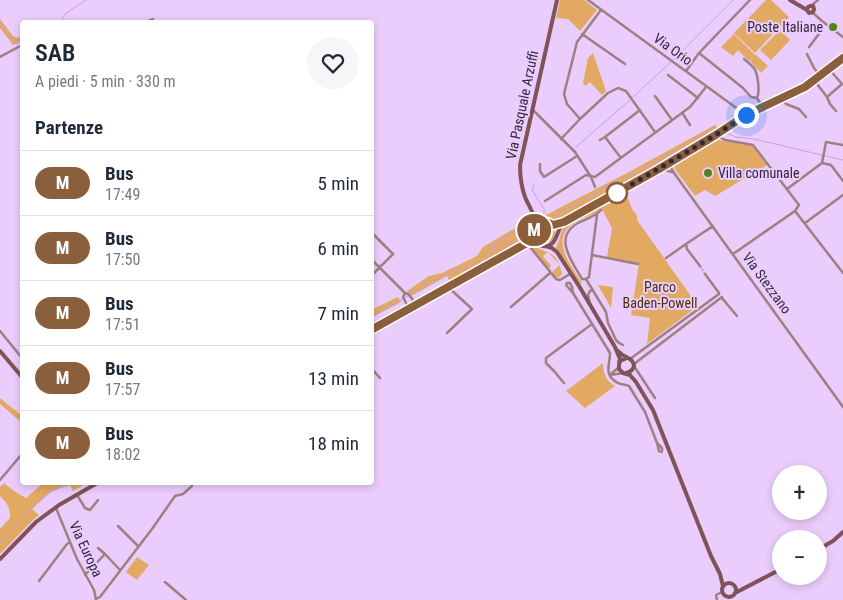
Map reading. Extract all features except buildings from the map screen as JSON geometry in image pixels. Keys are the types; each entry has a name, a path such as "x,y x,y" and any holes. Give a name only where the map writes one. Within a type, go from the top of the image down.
{"street":[{"name":"Via Pasquale Arzuffi","path":"544,222 534,214 525,197 520,184 520,165 557,0"},
{"name":"Via Orio","path":"588,0 746,115"},
{"path":"686,70 699,53 750,0"},
{"path":"790,0 811,9 843,37"},
{"path":"811,9 818,0"},
{"path":"580,119 567,104 564,94 577,42 601,10"},
{"path":"809,46 822,30"},
{"path":"582,34 625,64"},
{"path":"0,57 20,46"},
{"path":"699,53 743,88 751,97 757,98 763,107"},
{"path":"806,54 820,75"},
{"path":"528,245 534,236 536,227 544,222 553,225 564,222 668,164 746,115 805,87 843,58"},
{"path":"744,59 756,70 759,89 757,98"},
{"path":"827,97 843,84 829,69"},
{"path":"668,75 698,98"},
{"path":"814,80 836,111"},
{"path":"545,201 586,176 595,177 690,108 706,87"},
{"path":"561,139 608,92 618,88 626,91 656,132"},
{"path":"655,96 672,120"},
{"path":"782,98 786,104 799,109 806,117"},
{"path":"532,109 577,156 591,177 595,187"},
{"path":"600,140 640,110"},
{"path":"683,113 690,125"},
{"path":"717,134 725,140 754,145 799,205 795,211 732,254"},
{"path":"605,136 621,158"},
{"path":"788,189 822,163 826,142 843,145"},
{"path":"540,164 540,171 544,177 577,156"},
{"path":"822,163 830,165 843,181"},
{"name":"Via Stezzano","path":"668,164 843,407"},
{"path":"659,169 674,173"},
{"path":"805,224 843,195"},
{"path":"586,279 589,277 597,215 601,210"},
{"path":"795,211 843,273"},
{"name":"Via Pasquale Arzuffi","path":"534,214 536,227"},
{"path":"597,215 571,226 567,233 565,248 582,279 586,279 606,312 608,323 616,340 623,345"},
{"path":"564,222 554,242 557,252 614,347 620,359 618,366 621,371 636,382 653,410 711,556 720,574 725,596"},
{"path":"553,225 557,233"},
{"path":"666,258 713,226"},
{"path":"374,235 393,254 374,273"},
{"path":"534,236 538,243"},
{"path":"546,246 554,242"},
{"path":"374,328 528,245 538,243 557,252"},
{"path":"686,244 686,249 700,266"},
{"path":"528,245 556,279 560,280 570,274"},
{"path":"592,255 638,264"},
{"path":"374,262 416,305"},
{"path":"511,307 550,272"},
{"path":"705,274 737,316"},
{"path":"579,286 583,290 593,290"},
{"path":"447,333 472,309 449,287"},
{"path":"591,308 588,295 593,290"},
{"path":"573,293 610,353 607,368 612,379 629,386 645,412 657,443"},
{"path":"610,375 622,359 628,359 719,294"},
{"path":"406,296 409,309"},
{"path":"610,375 630,372 633,367 722,298"},
{"path":"564,383 546,363 546,358 592,324"},
{"path":"0,332 20,356"},
{"path":"614,347 622,356 628,359 654,398"},
{"path":"0,350 20,375"},
{"path":"608,363 612,368 618,366"},
{"path":"633,367 636,382"},
{"path":"374,371 380,378"},
{"path":"618,383 617,377 620,373"},
{"path":"0,480 20,456"},
{"path":"0,559 32,525 91,486"},
{"path":"96,599 100,598 175,496 183,494 192,486"},
{"path":"77,495 85,508 90,510 98,500"},
{"name":"Via Europa","path":"56,508 76,559 94,590 96,599"},
{"path":"118,526 138,547"},
{"path":"827,544 843,532"},
{"path":"39,581 66,544 70,542"},
{"path":"98,548 121,570"},
{"path":"85,575 105,554"},
{"path":"720,574 725,580 735,586 744,588"},
{"path":"716,600 716,595 733,596 772,574"},
{"path":"165,582 186,600"},
{"path":"723,586 726,583 730,583"},
{"path":"733,596 736,589 735,586"},
{"path":"100,598 104,600"}],"green space":[{"path":"560,0 584,0 597,10 580,31 568,19 556,18"},
{"path":"766,0 771,0 789,17 755,53 734,33"},
{"path":"0,19 13,36 17,38 20,37 20,41 13,45 0,28"},
{"path":"780,30 790,40 771,60 760,50"},
{"path":"734,34 768,66 761,73 750,61 754,57 749,61 738,50 733,56 721,47"},
{"path":"593,53 606,91 602,95 590,82 585,86 583,83 588,58"},
{"path":"715,125 719,129 562,221 555,222 542,217 627,173"},
{"path":"718,140 752,146 767,165 715,196 705,190 695,196 674,168 676,163"},
{"name":"Parco Baden-Powell","path":"626,194 637,220 698,306 647,344 650,318 631,315 639,263 607,257 612,228 602,209 574,223 564,234 563,248 583,288 579,285 556,247 564,227"},
{"path":"534,217 536,222 529,239 451,284 447,276 411,296 407,291 429,276 442,273 477,256 483,247"},
{"path":"546,225 552,228 555,234 552,240 546,243 540,240 537,234 540,228"},
{"path":"534,247 548,252 543,256 551,266 549,269 531,248"},
{"path":"560,265 562,274 559,277 555,277 552,272"},
{"path":"598,285 613,287 611,308"},
{"path":"398,297 401,302 374,316 374,309"},
{"path":"603,363 609,382 615,386 585,408 566,391"},
{"path":"0,398 20,414 20,421 0,404"},
{"path":"4,483 26,498 41,485 70,485 52,491 32,509 39,515 0,554 0,529 10,518 8,506 0,496 0,487"},
{"path":"70,485 84,485 73,491"},
{"path":"137,557 149,565 137,580 126,572"}],"waterway":[{"path":"62,20 65,14 86,0"},
{"path":"673,60 733,0"},
{"path":"0,22 16,44 20,42"},
{"path":"633,97 671,62"},
{"path":"576,147 630,100"},
{"path":"547,220 620,180 654,164 713,128 720,130"},
{"path":"724,132 736,137 754,139 843,160"},
{"path":"534,185 532,190 544,209 544,215 538,218"},
{"path":"495,249 492,245 534,220"},
{"path":"374,315 448,273 481,261 496,249 513,242 532,229"},
{"path":"0,543 48,493 66,485"}],"tunnel":[{"path":"700,266 705,274"}],"bus line":[{"name":"M","path":"374,328 527,243 534,236 534,229 538,224 547,222 553,225 564,222 659,169 746,115 805,87 843,58"}],"place":[{"name":"Poste Italiane","path":"833,27"},
{"name":"Villa comunale","path":"708,173"}],"route":[{"path":"617,193 746,115"}]}
